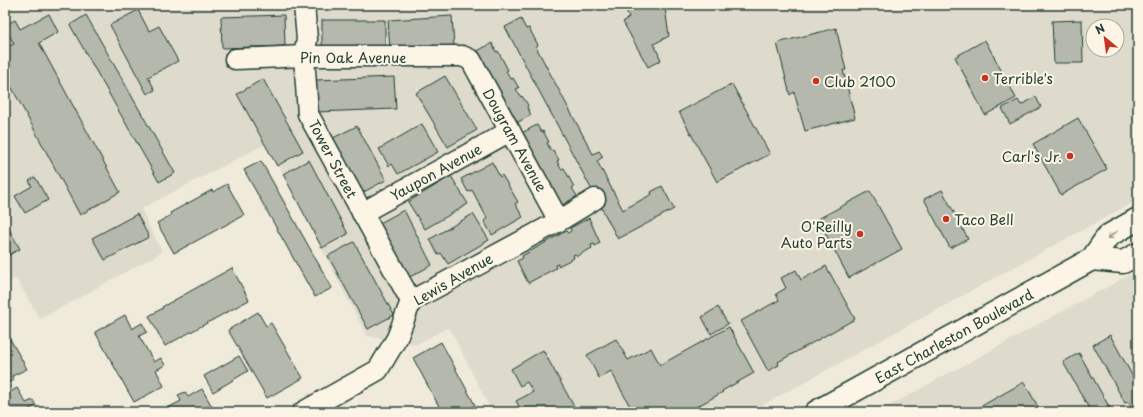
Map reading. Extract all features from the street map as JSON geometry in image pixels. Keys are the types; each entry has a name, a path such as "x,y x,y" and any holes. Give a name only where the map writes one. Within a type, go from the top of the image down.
{"main road":[{"name":"East Charleston Boulevard","path":"816,412 1092,259 1108,236 1138,219"},
{"path":"1092,259 1123,262 1138,254"}],"street":[{"name":"Tower Street","path":"304,5 307,39 304,56 308,114 411,301"},
{"name":"Pin Oak Avenue","path":"235,59 304,56 462,56 471,60"},
{"name":"Dougram Avenue","path":"471,60 559,221"},
{"name":"Yaupon Avenue","path":"362,213 510,131"},
{"name":"Lewis Avenue","path":"302,412 378,370 397,338 411,301 559,221 595,199"}],"shaded area":[{"path":"371,5 1138,5 1138,201 1137,200 750,412 492,412 449,327 417,344 367,336 267,143 141,209 162,252 40,319 16,278 5,284 5,10"},
{"path":"1138,270 1138,412 878,412 1043,322"}],"building":[{"path":"625,8 665,8 669,36 654,44 661,60 648,67 623,22 629,17"},
{"path":"138,10 149,31 159,26 178,61 148,77 155,90 147,94 110,25"},
{"path":"49,14 58,32 39,43 120,192 80,215 5,75 5,48 14,44 5,25 15,20 20,29"},
{"path":"86,15 175,173 159,182 70,25"},
{"path":"284,15 285,46 222,48 221,17"},
{"path":"452,16 454,46 390,50 388,20"},
{"path":"521,19 526,29 529,28 538,45 536,47 593,154 599,151 603,157 597,161 623,210 652,194 651,192 662,186 674,209 618,239 505,27"},
{"path":"322,20 385,20 385,48 322,49"},
{"path":"1082,20 1083,63 1054,63 1052,21"},
{"name":"Club 2100","path":"836,28 846,70 843,70 855,118 805,131 794,92 790,95 777,43"},
{"name":"Terrible's","path":"985,40 1016,98 985,115 955,57"},
{"path":"492,43 508,70 506,71 511,79 513,78 519,88 516,89 528,105 527,107 531,115 511,126 472,54"},
{"path":"445,76 477,130 448,147 416,93"},
{"path":"394,77 396,109 316,112 315,80"},
{"path":"263,79 303,151 277,166 237,94"},
{"path":"732,84 770,154 717,182 679,112"},
{"path":"1036,97 1041,107 1010,124 1002,108 1018,100 1021,105"},
{"name":"Carl's Jr.","path":"1078,118 1107,169 1061,195 1033,144"},
{"path":"422,124 438,152 398,174 392,164 389,166 379,149"},
{"path":"537,125 541,132 543,131 549,142 547,143 551,151 553,150 559,160 557,161 561,169 564,168 577,196 559,207 516,136"},
{"path":"357,126 386,180 360,194 331,139"},
{"path":"309,160 348,234 322,248 283,174"},
{"path":"261,161 332,288 315,297 244,170"},
{"path":"492,162 500,177 502,175 518,202 515,204 523,217 492,235 484,221 487,218 472,190 468,192 461,179"},
{"path":"451,176 468,204 425,229 408,202"},
{"path":"35,177 48,200 25,213 15,196 32,186 29,181"},
{"path":"227,184 244,215 174,253 157,223 171,215 170,213 212,190 213,192"},
{"name":"Taco Bell","path":"942,190 968,239 950,248 924,199"},
{"name":"O'Reilly Auto Parts","path":"870,191 902,249 849,278 818,219"},
{"path":"404,210 432,265 408,278 378,224"},
{"path":"137,214 149,237 105,260 92,238"},
{"path":"473,214 489,240 448,264 441,253 438,255 430,239"},
{"path":"589,218 600,243 595,246 594,244 591,245 592,248 577,256 575,254 573,255 574,258 558,266 558,264 555,265 556,268 528,283 517,261 523,258 522,256 566,231 568,233 571,231 570,228"},
{"path":"5,222 20,249 5,257"},
{"path":"354,242 394,315 368,329 328,256"},
{"path":"826,266 855,319 778,362 779,365 768,371 741,321 779,300 776,294 786,288 781,278 796,270 801,280"},
{"path":"232,268 249,300 165,346 149,316 163,308 162,307"},
{"path":"718,307 728,324 711,334 702,317"},
{"path":"258,312 266,326 271,323 303,378 267,398 228,330"},
{"path":"125,315 132,329 142,323 147,332 139,336 154,362 161,358 165,365 156,370 164,386 134,402 95,332"},
{"path":"729,327 754,373 687,412 633,412 611,371 599,378 587,355 616,339 628,360 651,348 660,365"},
{"path":"1110,335 1138,386 1138,412 1134,412 1128,402 1125,403 1093,345"},
{"path":"10,339 27,369 12,376 14,380 5,385 5,341"},
{"path":"441,342 475,405 463,412 442,412 413,358"},
{"path":"543,350 577,412 522,412 516,401 533,392 527,382 520,386 511,369"},
{"path":"1079,353 1112,412 1091,412 1063,362"},
{"path":"239,356 248,371 213,392 204,376"},
{"path":"1024,382 1041,412 971,412"},
{"path":"17,388 26,403 33,400 36,406 29,409 31,412 5,412 5,395"},
{"path":"202,389 215,412 160,412 181,401 178,395 185,392 188,397"}],"place":[{"name":"Terrible's","path":"985,78"},
{"name":"Club 2100","path":"816,81"},
{"name":"Carl's Jr.","path":"1070,156"},
{"name":"Taco Bell","path":"946,219"},
{"name":"O'Reilly Auto Parts","path":"860,234"}]}
